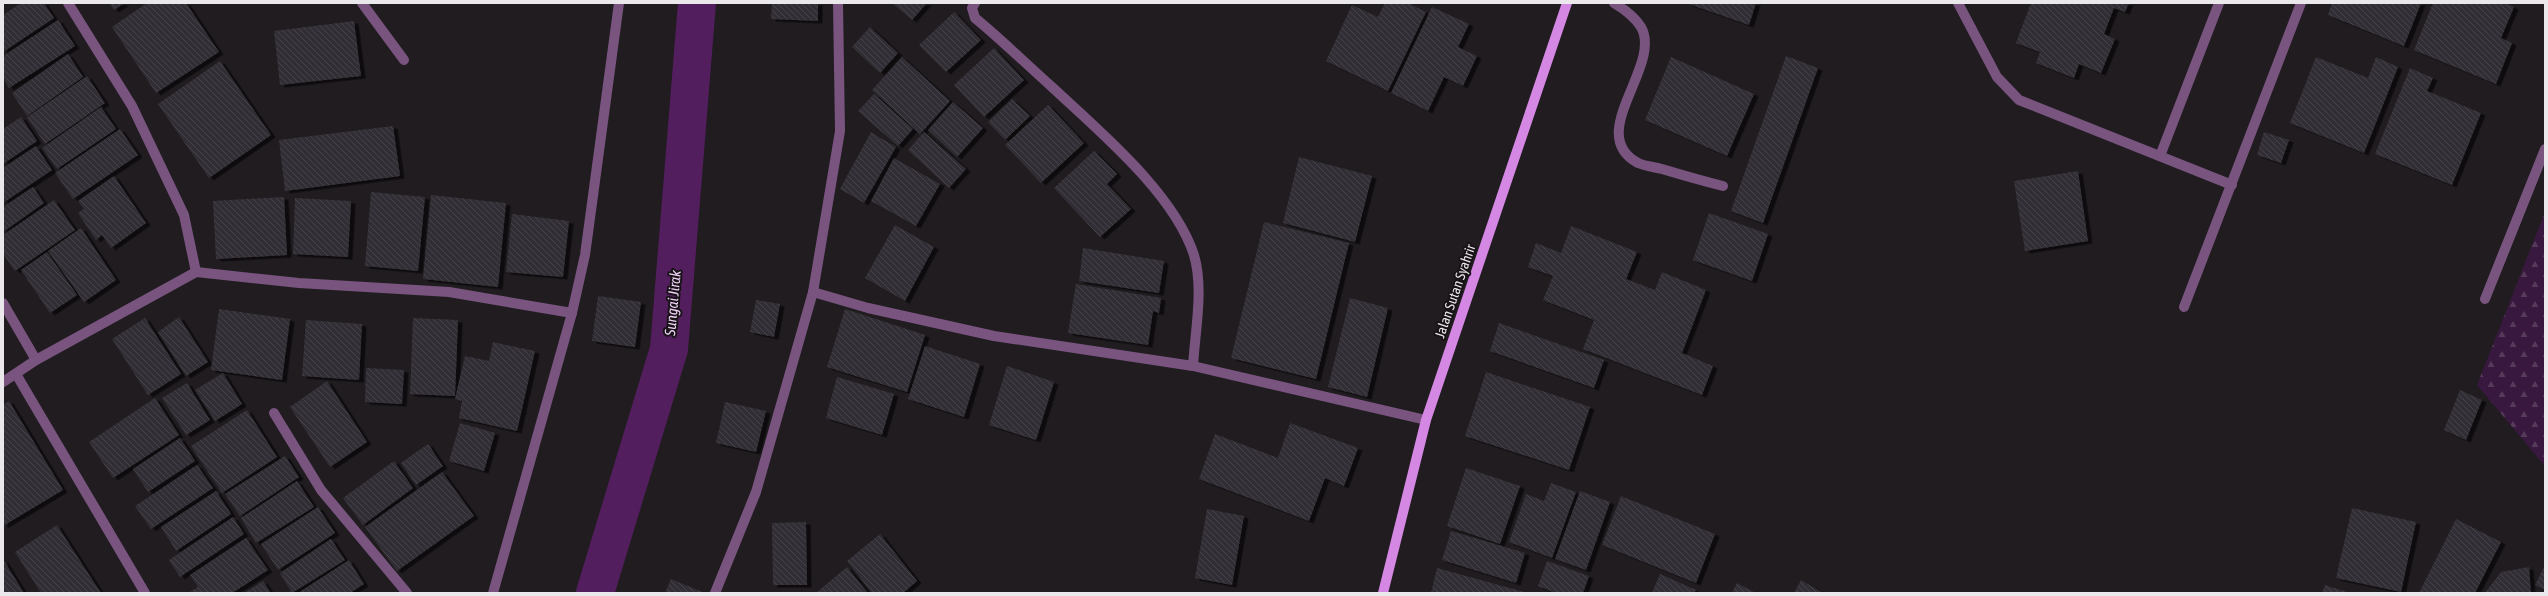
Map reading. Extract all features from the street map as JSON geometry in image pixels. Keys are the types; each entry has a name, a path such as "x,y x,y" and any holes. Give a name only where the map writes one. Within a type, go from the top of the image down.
{"main road":[{"name":"Jalan Sutan Syahrir","path":"1383,593 1426,420 1567,3"}],"street":[{"path":"68,3 135,113 184,215 196,272"},
{"path":"362,3 404,60"},
{"path":"493,593 572,313 584,255 619,3"},
{"path":"714,593 756,492 813,292 840,131 838,3"},
{"path":"975,3 972,8 975,18 1099,131 1167,202 1184,230 1194,256 1198,278 1193,366"},
{"path":"1614,3 1628,11 1641,28 1645,50 1620,125 1618,136 1624,151 1638,163 1723,186"},
{"path":"1958,3 1997,77 2018,100 2232,185"},
{"path":"2160,156 2219,3"},
{"path":"2184,307 2301,3"},
{"path":"2484,299 2545,149"},
{"path":"3,382 36,360 196,272 298,283 449,292 572,313"},
{"path":"813,292 868,308 994,336 1193,366 1426,420"},
{"path":"3,303 36,360"},
{"path":"16,374 145,593"},
{"path":"274,414 321,490 407,593"}],"green space":[{"path":"2545,212 2545,466 2477,385"}],"building":[{"path":"21,3 44,3 54,18 3,52 3,15"},
{"path":"109,3 125,3 114,10"},
{"path":"147,3 186,3 219,52 156,93 112,27"},
{"path":"772,3 818,3 818,21 771,19"},
{"path":"892,3 927,3 912,20"},
{"path":"1385,3 1408,3 1426,12 1388,91 1326,61 1352,5 1378,17"},
{"path":"1686,3 1756,3 1749,25"},
{"path":"2031,3 2129,3 2125,12 2114,8 2104,34 2115,39 2101,73 2079,64 2074,78 2036,63 2040,52 2016,43"},
{"path":"2332,3 2421,3 2404,46 2328,15"},
{"path":"2433,3 2505,3 2514,7 2501,38 2512,43 2496,84 2414,50"},
{"path":"1432,7 1469,24 1458,47 1477,56 1463,86 1444,77 1428,111 1391,93"},
{"path":"954,12 981,40 946,72 919,45"},
{"path":"58,20 75,46 9,88 3,78 3,56"},
{"path":"354,21 361,76 280,85 274,31"},
{"path":"870,27 898,53 880,73 852,47"},
{"path":"994,48 1024,80 984,117 954,85"},
{"path":"68,54 83,77 27,116 12,93"},
{"path":"1786,56 1818,68 1763,223 1731,211"},
{"path":"902,57 950,101 920,134 872,90"},
{"path":"1671,57 1754,94 1727,156 1645,120"},
{"path":"2316,57 2368,78 2376,57 2398,67 2364,153 2290,123"},
{"path":"220,61 271,135 209,178 158,104"},
{"path":"2410,68 2433,78 2427,91 2481,113 2452,185 2375,154"},
{"path":"87,76 105,103 45,144 27,117"},
{"path":"874,94 913,129 898,146 858,111"},
{"path":"1012,99 1030,116 1005,140 988,122"},
{"path":"953,102 983,128 957,157 928,130"},
{"path":"1048,105 1084,143 1041,183 1005,145"},
{"path":"101,107 116,129 57,169 42,148"},
{"path":"21,117 37,141 3,164 3,129"},
{"path":"393,126 400,176 285,191 279,140"},
{"path":"120,129 138,155 73,199 55,173"},
{"path":"871,132 896,147 864,203 840,189"},
{"path":"924,132 966,169 949,188 908,150"},
{"path":"2264,132 2289,140 2281,163 2257,155"},
{"path":"36,146 52,170 3,203 3,168"},
{"path":"1094,151 1117,174 1107,184 1131,209 1100,237 1054,188"},
{"path":"1299,157 1372,176 1355,242 1283,223"},
{"path":"894,158 940,184 916,226 871,201"},
{"path":"2078,171 2088,241 2025,251 2014,181"},
{"path":"114,176 146,223 111,248 102,235 96,240 78,213 84,209 78,201"},
{"path":"33,187 44,203 3,232 3,207"},
{"path":"371,192 425,197 418,271 365,266"},
{"path":"431,195 506,203 498,287 423,279"},
{"path":"284,197 287,255 216,259 213,201"},
{"path":"295,198 351,201 348,257 293,254"},
{"path":"54,200 75,230 15,271 3,254 3,235"},
{"path":"1709,213 1768,234 1752,281 1693,260"},
{"path":"512,214 569,221 563,277 506,272"},
{"path":"1264,222 1349,243 1316,379 1231,358"},
{"path":"895,225 934,247 905,301 865,278"},
{"path":"1571,226 1637,252 1626,279 1655,290 1662,272 1706,290 1682,353 1713,366 1702,395 1583,349 1594,320 1543,300 1553,276 1528,267 1536,243 1561,253"},
{"path":"81,228 116,280 84,302 48,251"},
{"path":"1083,248 1164,261 1159,293 1079,281"},
{"path":"47,252 77,295 50,313 21,270"},
{"path":"1076,284 1161,298 1159,313 1153,311 1148,345 1068,333"},
{"path":"598,296 641,302 635,347 592,341"},
{"path":"1350,298 1388,308 1367,397 1328,387"},
{"path":"756,300 780,304 774,337 750,332"},
{"path":"219,309 290,319 282,380 211,370"},
{"path":"845,309 925,335 907,392 827,367"},
{"path":"179,317 208,362 186,376 158,332"},
{"path":"145,318 181,374 148,395 112,339"},
{"path":"413,318 458,320 455,396 410,394"},
{"path":"306,320 362,324 359,380 302,376"},
{"path":"1499,323 1604,360 1594,388 1490,351"},
{"path":"493,342 535,351 517,431 459,418 462,401 455,399 465,356 489,361"},
{"path":"925,346 980,364 964,417 908,399"},
{"path":"1007,366 1054,382 1036,440 989,425"},
{"path":"366,368 404,370 402,404 365,402"},
{"path":"1486,372 1590,407 1569,470 1465,436"},
{"path":"223,373 242,404 215,421 195,390"},
{"path":"837,377 894,394 882,435 826,418"},
{"path":"327,381 367,442 330,467 290,407"},
{"path":"187,383 210,420 186,435 162,398"},
{"path":"2460,390 2482,400 2466,440 2444,430"},
{"path":"155,398 179,435 113,478 89,442"},
{"path":"9,401 63,490 3,526 3,405"},
{"path":"725,402 766,411 756,452 716,443"},
{"path":"247,410 277,457 222,493 191,446"},
{"path":"460,423 495,433 484,471 449,461"},
{"path":"1290,423 1358,448 1344,486 1325,478 1309,521 1199,479 1215,434 1278,458"},
{"path":"180,438 195,461 148,492 133,469"},
{"path":"428,444 443,466 416,485 401,463"},
{"path":"285,456 299,477 240,516 225,494"},
{"path":"394,461 413,488 363,525 343,498"},
{"path":"197,465 213,488 151,529 135,506"},
{"path":"1466,468 1520,486 1500,544 1447,526"},
{"path":"442,472 474,516 397,571 365,527"},
{"path":"297,481 314,507 256,543 241,518"},
{"path":"1551,483 1576,492 1552,558 1509,542 1526,494 1544,501"},
{"path":"216,491 231,514 176,551 161,527"},
{"path":"1580,491 1610,502 1586,570 1555,559"},
{"path":"1621,496 1715,534 1696,583 1602,545"},
{"path":"318,507 335,533 278,570 261,544"},
{"path":"2352,508 2416,522 2401,592 2336,578"},
{"path":"1207,509 1244,516 1232,585 1195,578"},
{"path":"233,517 244,534 180,577 169,560"},
{"path":"2456,519 2501,542 2475,593 2419,593"},
{"path":"806,522 807,585 773,585 772,523"},
{"path":"57,525 101,593 41,593 15,552"},
{"path":"1451,531 1525,553 1516,583 1442,560"},
{"path":"880,534 917,581 903,593 872,593 847,561"},
{"path":"246,538 268,570 232,593 188,593 198,587 190,575"},
{"path":"331,539 345,560 292,593 280,573"},
{"path":"3,559 24,593 3,593"},
{"path":"349,560 364,584 350,593 298,593"},
{"path":"1547,561 1589,576 1583,593 1556,593 1538,586"},
{"path":"2545,565 2545,590 2535,585"},
{"path":"847,567 868,593 816,593"},
{"path":"2529,567 2531,593 2485,593 2501,572"},
{"path":"1437,568 1528,593 1431,593"},
{"path":"1660,574 1696,590 1694,593 1652,593"},
{"path":"671,579 705,593 665,593"},
{"path":"1801,580 1823,593 1794,593"},
{"path":"263,581 271,593 244,593"},
{"path":"1737,583 1756,593 1732,593"},
{"path":"2325,585 2350,593 2322,593"}],"waterway":[{"name":"Sungai Jirak","path":"595,593 669,349 697,3"}]}
